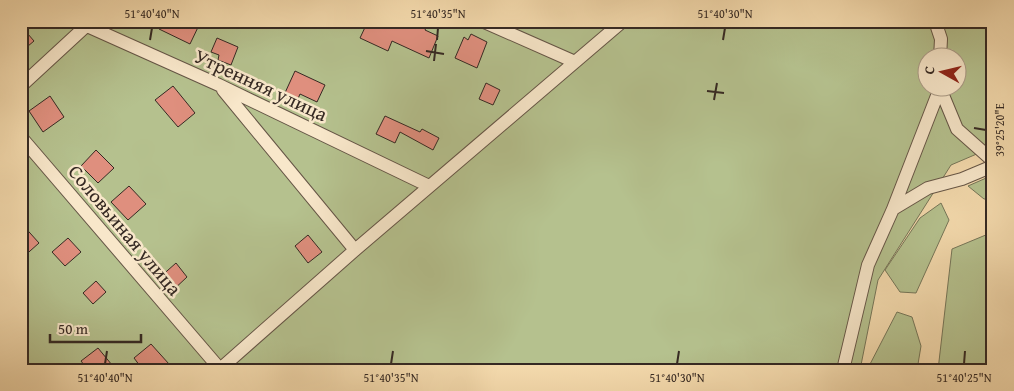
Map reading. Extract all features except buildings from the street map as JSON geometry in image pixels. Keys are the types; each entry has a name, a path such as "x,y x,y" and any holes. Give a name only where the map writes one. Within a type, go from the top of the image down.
{"street":[{"path":"482,21 575,62"},
{"path":"219,370 355,250 623,21"},
{"path":"935,21 940,39 940,48"},
{"path":"21,86 84,23"},
{"name":"Утренняя улица","path":"84,23 430,186"},
{"path":"219,85 355,250"},
{"path":"843,370 868,266 893,209 936,98"},
{"path":"944,98 957,128 993,161"},
{"name":"Соловьиная улица","path":"21,137 219,370"},
{"path":"893,209 928,188 962,179 993,166"}],"green space":[{"path":"21,21 986,21 993,39 993,147 951,165 878,280 860,370 21,370"},
{"path":"993,175 993,199 984,199 968,186"},
{"path":"941,203 949,220 916,293 900,292 885,270 920,218"},
{"path":"993,232 993,370 938,370 952,249"},
{"path":"897,312 912,317 921,346 917,370 867,370"}]}
